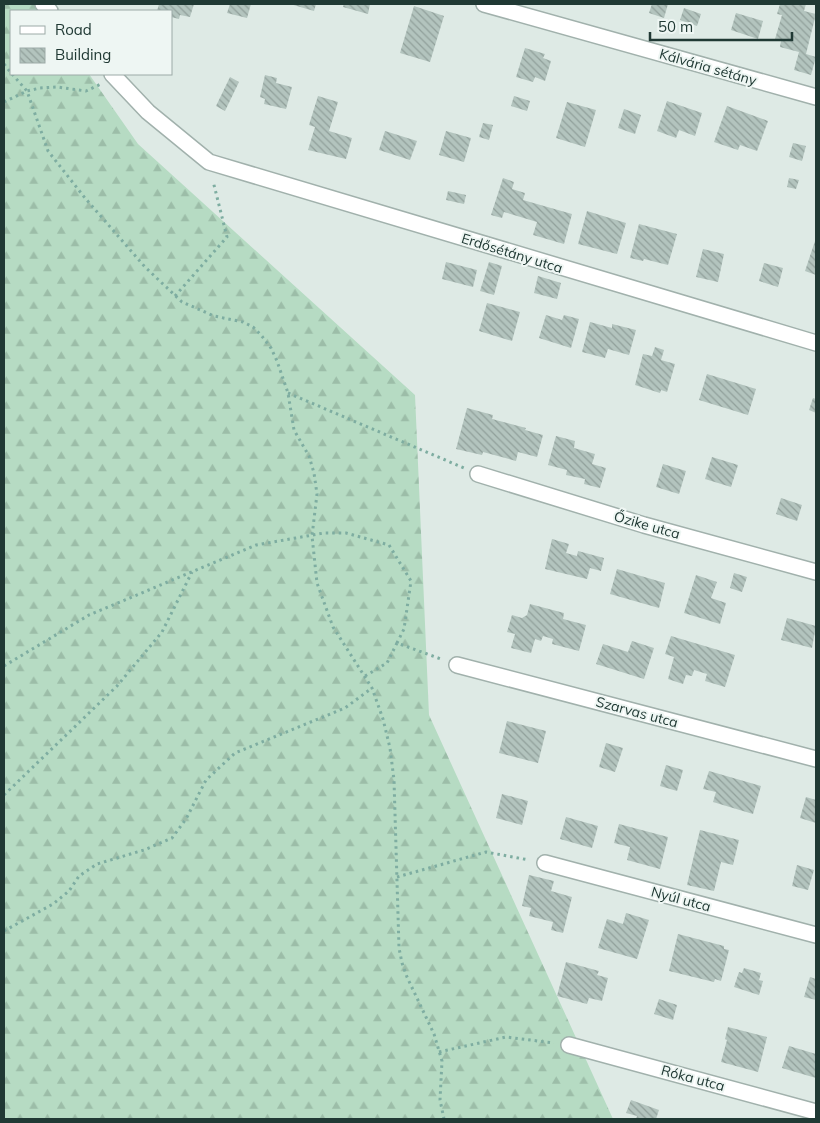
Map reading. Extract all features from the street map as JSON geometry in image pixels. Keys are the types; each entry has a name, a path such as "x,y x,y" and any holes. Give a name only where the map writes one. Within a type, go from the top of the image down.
{"street":[{"name":"Kálvária sétány","path":"484,4 816,97"},
{"path":"114,76 148,112 209,162"},
{"name":"Erdősétány utca","path":"209,162 816,343"},
{"name":"Őzike utca","path":"478,474 644,525 816,572"},
{"name":"Szarvas utca","path":"457,665 816,759"},
{"name":"Nyúl utca","path":"545,863 816,936"},
{"name":"Róka utca","path":"569,1045 816,1112"}],"path":[{"path":"14,75 27,91 48,151 85,198 146,267 182,302 214,316 243,322 253,327 271,348 288,393 294,430 309,456 314,474 317,494 312,536 317,583 333,627 372,688 385,726 393,772 399,948 402,963 434,1034 442,1061 440,1100 444,1119"},
{"path":"4,102 27,91 40,88 57,87 86,91 114,76"},
{"path":"175,296 227,236 209,162"},
{"path":"288,393 478,474"},
{"path":"4,666 89,615 256,545 324,533 346,533 389,545 411,581 404,629 386,663 365,676"},
{"path":"4,795 117,686 162,632 192,572"},
{"path":"397,643 457,665"},
{"path":"4,931 53,904 69,891 80,876 97,864 144,850 172,838 186,819 206,780 235,754 345,708 372,688"},
{"path":"397,878 486,852 545,863"},
{"path":"439,1052 506,1037 569,1045"}],"green space":[{"path":"4,4 40,4 45,10 10,10 10,75 90,75 138,144 415,395 429,715 613,1119 4,1119"}],"building":[{"path":"159,4 194,4 190,17 180,15 179,19 172,17 172,10 157,10"},
{"path":"230,4 251,4 247,18 227,13"},
{"path":"290,4 316,4 314,11"},
{"path":"344,4 370,4 368,14 343,7"},
{"path":"652,4 668,4 664,18 649,13"},
{"path":"780,4 806,4 804,11 816,14 806,54 816,57 811,75 794,70 799,52 780,47 781,41 775,39 782,15 777,14"},
{"path":"414,6 444,16 430,62 400,53"},
{"path":"684,8 701,14 697,26 680,20"},
{"path":"736,13 763,21 758,39 731,30"},
{"path":"525,48 545,54 543,58 551,61 545,81 535,77 533,82 516,77"},
{"path":"265,75 277,78 276,83 292,87 286,109 264,104 265,99 260,97"},
{"path":"230,77 239,82 225,111 216,106"},
{"path":"318,96 338,102 329,131 352,138 346,159 308,150 315,127 309,125"},
{"path":"514,96 530,101 527,111 511,106"},
{"path":"667,101 702,113 695,136 679,130 676,138 657,131"},
{"path":"567,102 596,110 585,147 556,138"},
{"path":"727,106 768,121 757,151 740,145 738,150 714,142"},
{"path":"624,109 641,115 635,134 618,128"},
{"path":"483,123 493,125 489,140 479,137"},
{"path":"385,131 417,141 410,160 379,150"},
{"path":"446,131 471,138 464,162 439,155"},
{"path":"793,143 806,146 802,161 789,157"},
{"path":"503,178 514,182 512,189 525,193 523,200 572,214 564,244 533,235 537,222 504,212 502,218 491,215"},
{"path":"789,178 799,180 796,189 787,187"},
{"path":"448,191 466,195 464,204 446,200"},
{"path":"587,211 626,223 617,254 578,244"},
{"path":"639,224 677,234 668,265 644,259 643,261 630,258"},
{"path":"816,238 816,275 805,271"},
{"path":"703,249 724,254 718,282 696,277"},
{"path":"446,262 477,270 473,287 442,279"},
{"path":"489,262 502,266 494,295 480,291"},
{"path":"764,263 783,268 778,287 759,281"},
{"path":"538,276 561,283 557,299 534,293"},
{"path":"487,303 520,312 512,341 479,331"},
{"path":"546,315 562,320 564,315 579,319 571,348 539,338"},
{"path":"590,322 612,328 612,324 636,330 629,355 608,349 605,358 582,352"},
{"path":"655,347 664,350 661,360 675,364 667,392 661,390 660,393 635,385 643,354 652,356"},
{"path":"707,374 756,389 748,415 699,400"},
{"path":"813,398 816,399 816,413 809,410"},
{"path":"467,408 493,415 492,419 526,428 525,430 543,435 537,457 518,452 516,461 483,452 482,455 456,449"},
{"path":"556,436 575,441 574,448 595,454 592,464 606,468 600,488 584,484 585,479 566,475 567,470 548,465"},
{"path":"712,457 738,465 731,487 705,479"},
{"path":"663,464 686,471 679,494 656,487"},
{"path":"781,498 802,505 797,521 776,514"},
{"path":"552,539 569,544 566,553 577,556 578,551 604,558 601,571 590,568 587,579 545,569"},
{"path":"617,569 665,583 659,608 610,594"},
{"path":"734,573 747,577 742,592 730,588"},
{"path":"696,575 717,582 711,598 726,603 720,624 684,613"},
{"path":"530,604 564,613 563,619 586,625 579,651 552,644 553,639 543,636 541,641 535,639 531,653 511,648 515,634 507,632 512,615 522,618 527,615"},
{"path":"787,618 816,626 812,648 781,640"},
{"path":"671,636 735,655 725,687 705,681 707,674 694,670 692,676 686,675 683,684 668,679 674,657 665,654"},
{"path":"632,641 654,648 644,679 596,664 603,644 628,652"},
{"path":"507,721 546,731 538,763 499,753"},
{"path":"606,743 623,748 615,772 599,767"},
{"path":"666,765 683,770 677,791 660,786"},
{"path":"709,771 761,786 753,814 713,802 716,792 703,789"},
{"path":"502,794 528,801 522,825 496,818"},
{"path":"806,797 816,800 816,823 800,818"},
{"path":"566,817 598,826 592,848 560,839"},
{"path":"619,824 668,837 660,869 627,860 630,847 614,843"},
{"path":"700,830 739,840 733,865 721,862 714,891 687,885"},
{"path":"797,865 814,870 808,890 792,886"},
{"path":"529,875 554,881 551,891 572,897 563,933 551,930 553,922 529,916 531,908 522,906"},
{"path":"626,913 649,920 637,959 598,948 607,919 623,924"},
{"path":"678,934 724,946 724,949 729,950 721,981 715,979 714,982 669,971"},
{"path":"566,962 599,971 597,975 608,978 602,1001 589,998 587,1004 557,996"},
{"path":"744,968 761,973 759,980 763,981 759,995 734,987 739,972 742,973"},
{"path":"810,977 816,979 816,1000 804,997"},
{"path":"659,999 677,1005 673,1020 654,1014"},
{"path":"728,1027 767,1037 758,1072 721,1062 727,1040 725,1039"},
{"path":"789,1046 816,1054 816,1078 782,1068"},
{"path":"631,1100 659,1110 656,1119 636,1119 637,1116 626,1113"}]}
